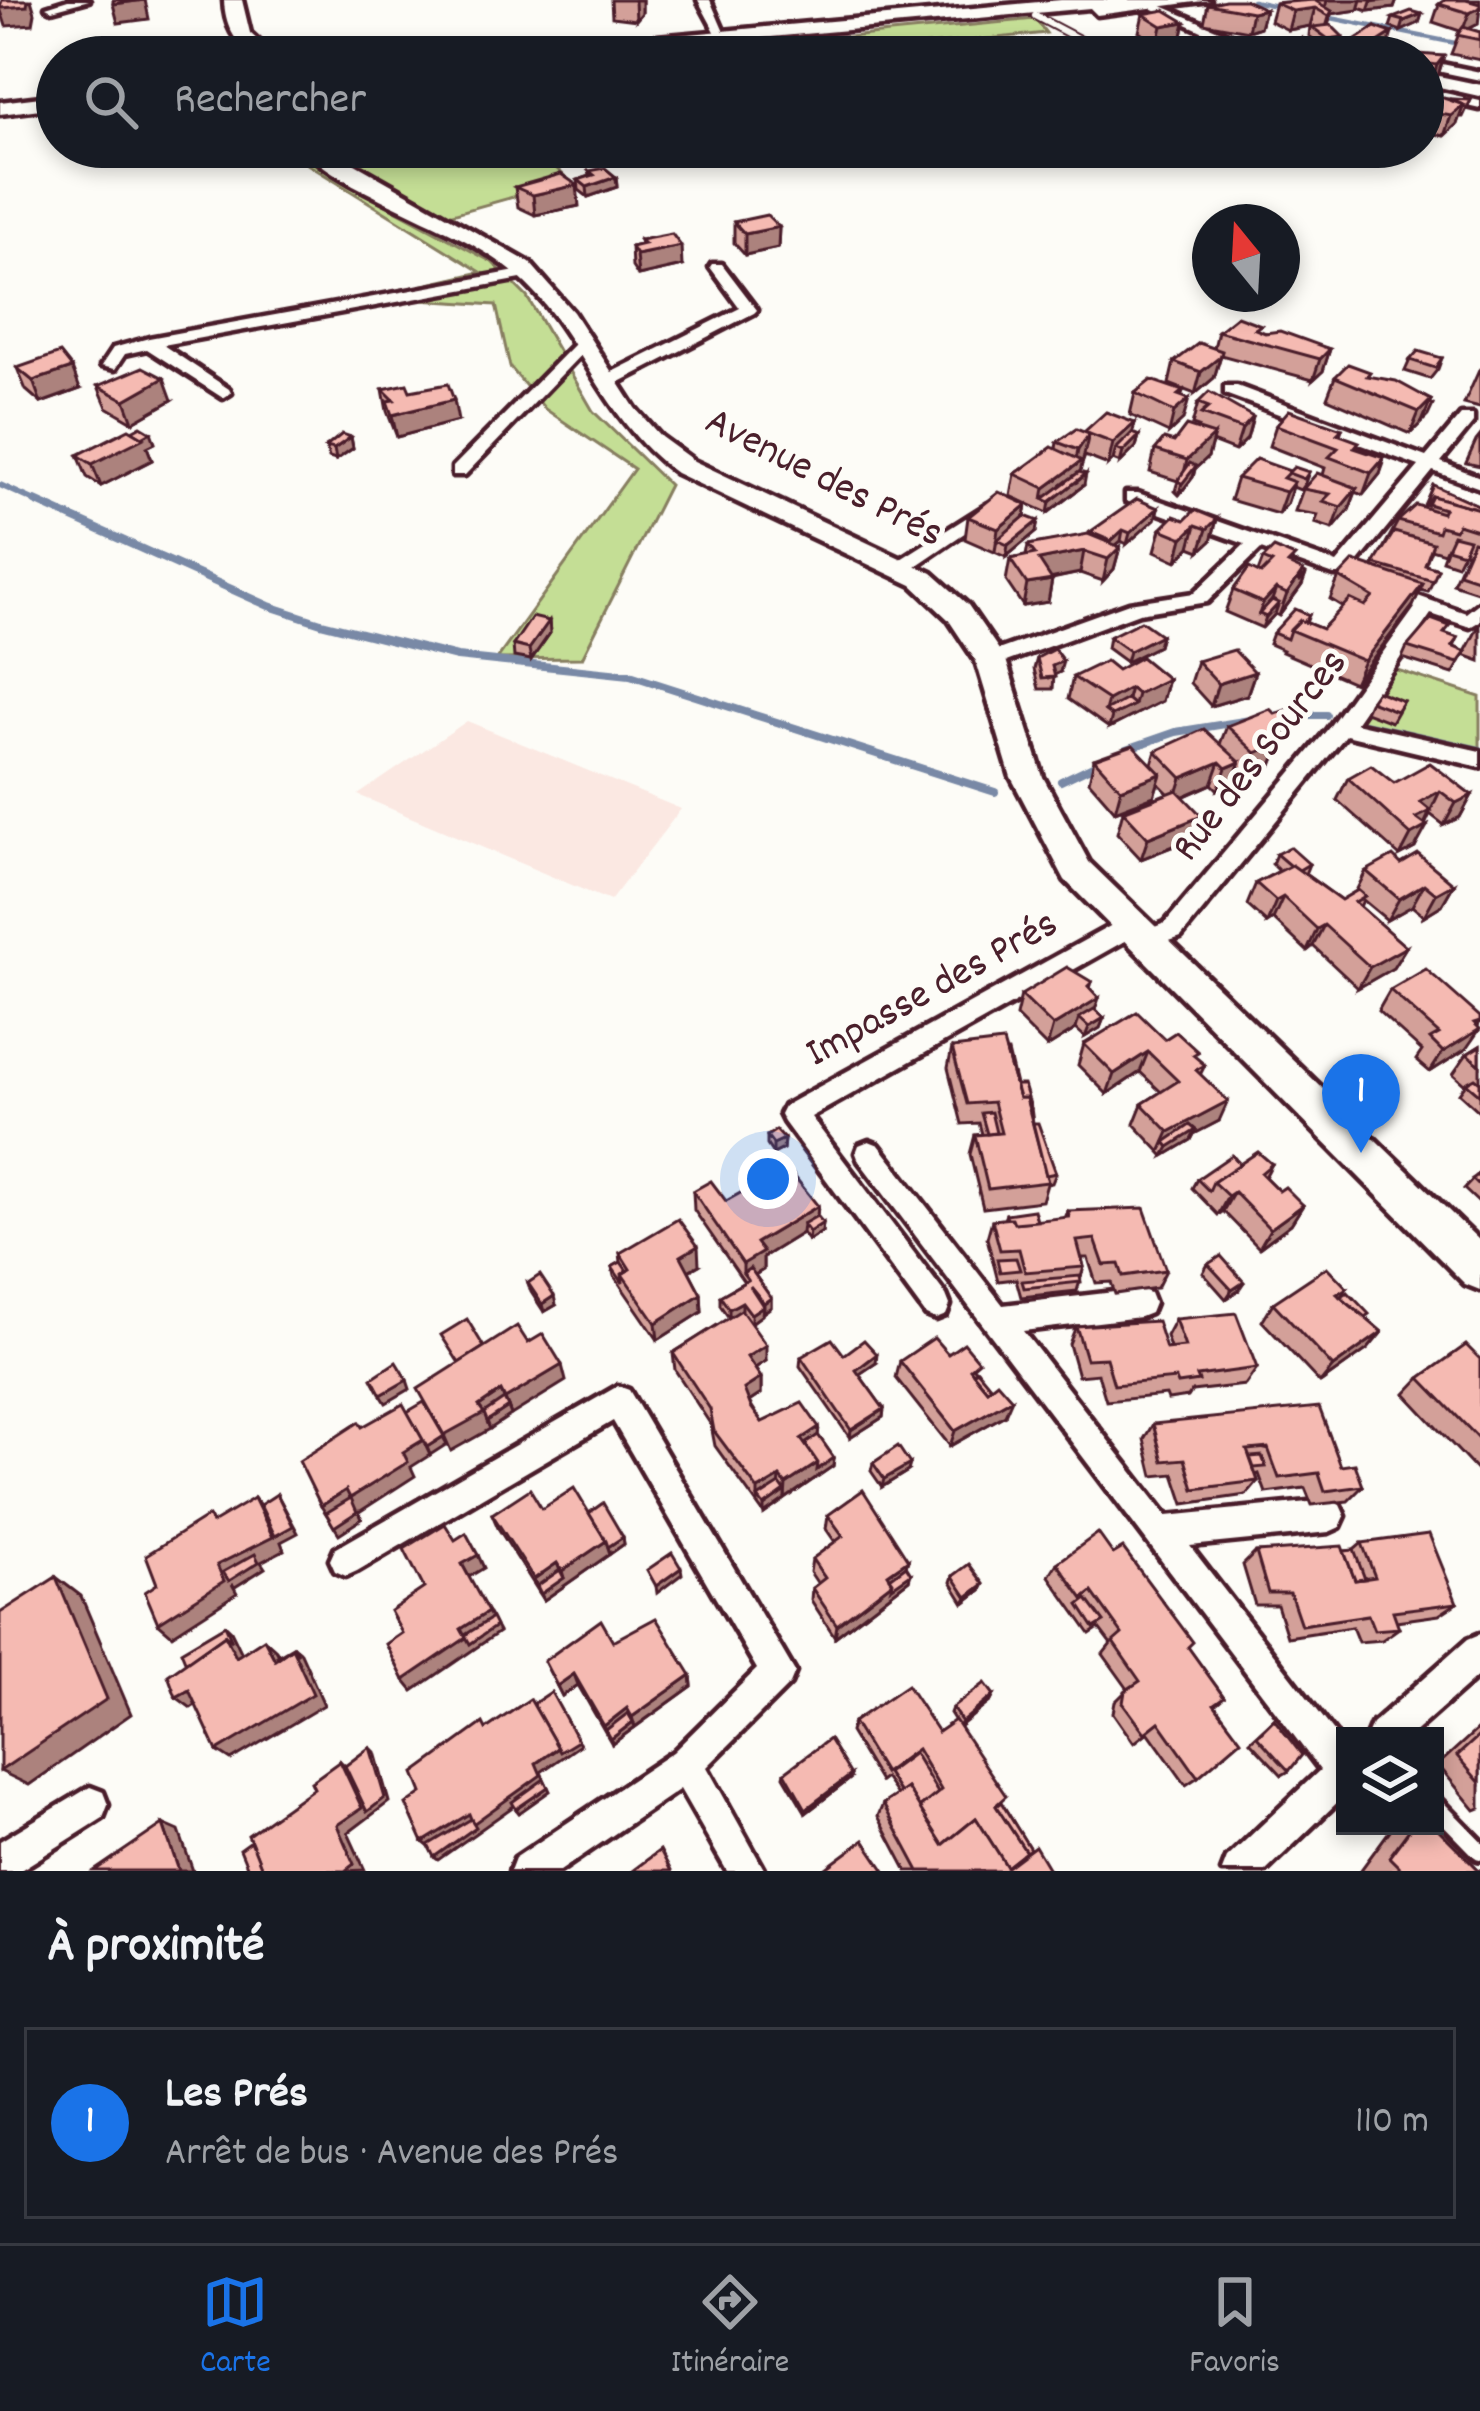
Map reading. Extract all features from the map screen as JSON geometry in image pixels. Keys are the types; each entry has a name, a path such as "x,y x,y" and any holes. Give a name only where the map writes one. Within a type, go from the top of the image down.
{"main road":[{"path":"723,36 1117,0"},
{"path":"825,36 1202,0"},
{"path":"0,111 36,105"},
{"path":"0,111 36,110"},
{"name":"Avenue des Prés","path":"351,168 499,252 526,274 652,443 686,467 922,579 958,612 991,660 1037,796 1077,871 1480,1270"}],"street":[{"path":"52,7 82,0"},
{"path":"704,0 723,36"},
{"path":"1153,4 1223,36"},
{"path":"1444,68 1480,76"},
{"path":"1444,97 1480,105"},
{"path":"606,382 749,310 717,267"},
{"path":"109,366 119,351 149,343 526,274"},
{"path":"149,343 223,393"},
{"path":"459,471 582,345"},
{"path":"1231,390 1420,476 1480,496"},
{"path":"1341,571 1467,419"},
{"path":"1420,476 1480,483"},
{"path":"1132,497 1362,580"},
{"path":"900,568 988,508"},
{"path":"991,660 1136,608 1200,598 1258,542"},
{"path":"1383,588 1470,621 1480,608"},
{"name":"Rue des Sources","path":"1139,933 1173,930 1341,727 1426,606"},
{"path":"1341,727 1480,759"},
{"name":"Impasse des Prés","path":"936,1305 793,1114 1139,933"},
{"path":"869,1153 1336,1762"},
{"path":"997,1320 1140,1303"},
{"path":"346,1560 618,1402 778,1672 685,1764 528,1871"},
{"path":"1160,1533 1329,1516"},
{"path":"1394,1727 1480,1651"},
{"path":"685,1764 747,1871"},
{"path":"1240,1871 1336,1780"},
{"path":"0,1862 90,1805"}],"lane":[{"path":"1035,16 1073,36"},
{"path":"1444,1814 1480,1851"}],"shaded area":[{"path":"467,721 681,809 610,901 358,795"}],"green space":[{"path":"1035,19 1046,33 1017,36 858,36"},
{"path":"314,168 326,168 492,262 527,297 593,411 669,485 582,658 497,659 634,469 545,409 510,367 496,305 420,300 411,288 481,272"},
{"path":"361,168 556,168 570,181 449,215"},
{"path":"1394,669 1480,697 1480,755 1354,725"}],"building":[{"path":"2,0 28,0 27,6 0,8"},
{"path":"1245,0 1265,9 1252,12 1208,4"},
{"path":"1314,0 1332,11 1329,16 1315,8 1293,11 1275,3"},
{"path":"1466,0 1480,8 1469,13 1439,4"},
{"path":"1165,10 1185,22 1162,26 1143,14"},
{"path":"1411,11 1422,14 1404,21 1393,18"},
{"path":"1331,25 1342,36 1324,36 1312,27"},
{"path":"1375,27 1392,33 1387,36 1361,36"},
{"path":"1463,27 1480,32 1480,40 1457,35"},
{"path":"1444,98 1464,105 1451,116 1444,115"},
{"path":"605,168 616,177 587,187 578,180 594,175 589,171"},
{"path":"561,174 577,185 533,195 515,187"},
{"path":"767,215 779,227 745,234 734,222"},
{"path":"672,234 681,246 636,255 631,247 644,244 640,240"},
{"path":"1237,316 1261,325 1255,329 1265,333 1280,331 1330,349 1320,359 1218,331"},
{"path":"1199,343 1222,351 1220,357 1201,372 1174,362"},
{"path":"1418,351 1442,358 1435,368 1410,360"},
{"path":"60,353 72,368 33,381 17,368"},
{"path":"1348,364 1431,400 1419,412 1335,377"},
{"path":"143,367 164,378 125,400 98,386"},
{"path":"1151,380 1183,391 1178,395 1189,399 1174,412 1135,393"},
{"path":"407,384 410,391 448,384 454,400 392,415 387,401 394,400 383,389"},
{"path":"1209,392 1253,417 1242,429 1201,414 1209,407 1198,403"},
{"path":"1289,410 1342,429 1337,434 1359,442 1354,448 1384,458 1371,473 1329,457 1338,448 1276,425"},
{"path":"1106,412 1135,423 1113,443 1084,432"},
{"path":"141,426 151,432 142,437 132,431"},
{"path":"1186,426 1214,435 1187,460 1155,450 1164,439 1174,442"},
{"path":"129,429 144,438 92,464 78,455"},
{"path":"1076,429 1089,434 1078,450 1057,442"},
{"path":"1132,433 1139,436 1123,452 1116,449"},
{"path":"342,434 351,437 334,449 326,447"},
{"path":"1052,447 1082,461 1045,488 1015,474"},
{"path":"1256,459 1290,471 1283,478 1294,482 1286,492 1237,478"},
{"path":"1190,463 1196,466 1182,484 1178,480"},
{"path":"1294,467 1309,472 1304,479 1288,473"},
{"path":"1079,472 1086,474 1050,502 1043,499"},
{"path":"1317,473 1357,488 1341,507 1323,501 1330,494 1303,489"},
{"path":"1433,485 1479,509 1432,496 1425,504"},
{"path":"999,492 1027,505 998,529 968,517"},
{"path":"1432,496 1480,508 1480,531 1458,524 1455,530 1440,526 1438,532 1398,521 1416,505 1442,513 1444,509 1428,504"},
{"path":"1137,499 1158,508 1130,533 1123,530 1111,541 1090,532"},
{"path":"1195,510 1217,519 1207,529 1196,525 1183,538 1161,529 1174,516 1185,520"},
{"path":"1025,516 1038,521 1008,545 997,540"},
{"path":"1394,532 1433,543 1425,565 1438,569 1433,581 1374,564"},
{"path":"1088,534 1120,547 1108,559 1084,551 1039,560 1052,580 1027,584 1010,559 1035,554 1028,545"},
{"path":"1453,535 1469,539 1463,553 1447,548"},
{"path":"1473,541 1480,543 1480,580 1459,573"},
{"path":"1274,548 1295,557 1288,564 1303,571 1287,594 1276,589 1263,603 1233,590 1249,568 1261,574 1272,563 1263,559"},
{"path":"1354,561 1423,584 1364,661 1290,630 1300,620 1322,629 1350,599 1365,606 1373,597 1339,577"},
{"path":"1272,600 1279,603 1266,617 1259,614"},
{"path":"1295,609 1309,615 1304,622 1300,620 1290,630 1287,639 1273,633"},
{"path":"532,617 549,621 529,649 513,645"},
{"path":"1431,619 1450,626 1444,633 1458,638 1452,646 1466,652 1458,663 1407,647"},
{"path":"1141,621 1161,635 1129,651 1109,637"},
{"path":"1054,649 1063,661 1052,666 1055,677 1042,678 1037,658"},
{"path":"1234,650 1255,672 1218,684 1197,661"},
{"path":"1141,657 1168,679 1137,694 1130,688 1108,700 1073,677 1106,661 1117,670"},
{"path":"1377,691 1403,701 1396,711 1370,701"},
{"path":"1127,699 1134,705 1112,716 1105,711"},
{"path":"1270,709 1275,714 1286,710 1293,717 1282,722 1292,730 1274,737 1281,743 1256,753 1227,726"},
{"path":"1204,729 1240,762 1226,768 1220,762 1182,778 1156,751"},
{"path":"1133,745 1161,774 1121,789 1094,759"},
{"path":"1430,763 1472,795 1456,803 1440,791 1420,802 1431,811 1416,818 1427,826 1411,835 1348,778 1371,765 1394,783"},
{"path":"1177,790 1202,816 1148,838 1123,811"},
{"path":"1290,847 1309,864 1299,870 1276,854"},
{"path":"1418,854 1454,884 1436,894 1424,884 1399,899 1366,871 1393,856 1401,864"},
{"path":"1292,865 1341,900 1358,890 1365,896 1355,902 1406,947 1370,967 1324,925 1317,929 1283,897 1276,901 1256,883"},
{"path":"1067,967 1092,982 1088,986 1099,998 1053,1026 1021,995"},
{"path":"1426,969 1480,1017 1474,1023 1480,1029 1443,1052 1430,1039 1439,1034 1390,990"},
{"path":"1094,1009 1104,1018 1089,1027 1079,1018"},
{"path":"1137,1012 1165,1039 1176,1032 1198,1052 1193,1055 1205,1065 1196,1070 1228,1101 1169,1132 1142,1104 1178,1081 1148,1052 1114,1074 1084,1044"},
{"path":"1003,1042 1019,1098 1026,1098 1048,1182 988,1189 975,1135 1001,1133 993,1102 967,1104 952,1048"},
{"path":"1480,1046 1480,1065 1467,1054"},
{"path":"1006,1052 1016,1085 1024,1085 1031,1108 1026,1098 1019,1098"},
{"path":"1475,1078 1480,1082 1480,1095 1466,1083"},
{"path":"991,1112 996,1133 987,1134 981,1113"},
{"path":"1033,1123 1038,1123 1056,1173 1046,1175"},
{"path":"1190,1125 1196,1130 1169,1147 1165,1142"},
{"path":"776,1130 784,1139 773,1144 767,1136"},
{"path":"1258,1152 1272,1164 1261,1173 1303,1205 1270,1229 1234,1192 1228,1196 1213,1182"},
{"path":"1232,1155 1240,1164 1213,1182 1209,1191 1197,1179"},
{"path":"787,1167 818,1206 756,1243 763,1252 743,1264 693,1191 711,1181 726,1201"},
{"path":"1144,1208 1166,1270 1123,1276 1119,1264 1104,1265 1095,1239 1077,1241 1084,1267 1025,1272 1019,1249 1000,1250 992,1220 1012,1218 1014,1223 1069,1217 1068,1211"},
{"path":"1034,1210 1037,1221 1014,1223 1006,1214"},
{"path":"817,1216 823,1223 809,1232 803,1224"},
{"path":"678,1219 698,1246 681,1256 701,1294 656,1323 622,1274 630,1269 620,1253"},
{"path":"1221,1256 1244,1282 1232,1290 1208,1264"},
{"path":"1016,1258 1020,1270 1000,1272 997,1259"},
{"path":"621,1262 627,1271 622,1274 623,1283 612,1267"},
{"path":"1327,1267 1347,1288 1337,1294 1382,1332 1333,1367 1273,1303"},
{"path":"750,1268 771,1298 764,1303 750,1286 763,1306 751,1314 742,1302 729,1309 720,1296 748,1280 743,1273"},
{"path":"540,1275 554,1296 542,1304 528,1283"},
{"path":"1080,1276 1081,1282 1024,1288 1022,1281"},
{"path":"1348,1292 1369,1314 1365,1317 1340,1297"},
{"path":"741,1310 766,1345 747,1357 761,1378 744,1389 751,1407 762,1422 802,1403 819,1427 801,1439 818,1463 786,1484 780,1477 758,1490 714,1431 710,1409 673,1353"},
{"path":"1236,1313 1257,1368 1197,1376 1199,1381 1178,1384 1176,1379 1114,1385 1106,1358 1086,1359 1076,1326 1157,1321 1166,1349 1185,1347 1175,1319"},
{"path":"467,1319 484,1347 459,1363 441,1335"},
{"path":"517,1326 528,1343 543,1334 562,1365 505,1399 501,1391 479,1406 484,1413 444,1435 418,1389"},
{"path":"934,1338 948,1354 964,1343 979,1361 970,1369 987,1390 997,1382 1012,1399 955,1431 900,1361"},
{"path":"832,1339 844,1355 864,1340 877,1354 856,1370 884,1409 851,1430 801,1357"},
{"path":"1466,1345 1480,1359 1480,1440 1420,1378"},
{"path":"396,1362 407,1380 381,1395 372,1378"},
{"path":"977,1370 991,1387 987,1390 973,1373"},
{"path":"504,1399 508,1407 487,1421 482,1414"},
{"path":"424,1402 444,1436 427,1447 407,1412"},
{"path":"403,1404 423,1440 403,1452 408,1462 350,1498 346,1490 321,1506 299,1461 359,1422 362,1427"},
{"path":"1319,1407 1341,1466 1355,1464 1363,1486 1325,1491 1319,1473 1279,1478 1268,1448 1247,1450 1258,1481 1194,1489 1185,1459 1163,1461 1153,1424"},
{"path":"818,1435 834,1458 817,1470 818,1463 805,1444"},
{"path":"898,1446 910,1464 884,1479 873,1463"},
{"path":"1262,1456 1266,1467 1254,1468 1250,1457"},
{"path":"780,1484 785,1491 764,1506 758,1498"},
{"path":"574,1488 606,1541 562,1571 557,1563 534,1579 492,1514 530,1489 542,1509"},
{"path":"863,1490 908,1560 888,1574 893,1582 837,1625 812,1588 825,1578 812,1559 843,1536 828,1515"},
{"path":"277,1494 293,1526 275,1536 260,1505"},
{"path":"254,1498 273,1537 217,1565 224,1581 158,1623 145,1592 157,1584 146,1555 208,1516 212,1523"},
{"path":"351,1498 357,1512 334,1527 326,1513"},
{"path":"603,1503 623,1537 608,1547 589,1513"},
{"path":"445,1524 455,1540 466,1533 478,1555 462,1564 488,1612 461,1629 466,1638 404,1680 386,1644 402,1633 390,1611 424,1588 404,1549"},
{"path":"1098,1533 1113,1554 1123,1548 1193,1642 1188,1647 1224,1697 1214,1704 1241,1740 1198,1777 1159,1722 1145,1733 1123,1703 1125,1691 1140,1681 1113,1642 1122,1634 1092,1592 1083,1599 1057,1563"},
{"path":"1429,1534 1457,1603 1393,1611 1399,1628 1374,1630 1368,1615 1301,1625 1290,1593 1268,1593 1256,1552 1342,1546 1355,1580 1375,1577 1362,1543"},
{"path":"1354,1550 1365,1579 1355,1580 1344,1551"},
{"path":"672,1553 681,1568 656,1586 647,1570"},
{"path":"255,1554 259,1562 229,1581 223,1572"},
{"path":"969,1564 984,1584 967,1597 953,1576"},
{"path":"906,1566 911,1574 891,1588 890,1578"},
{"path":"560,1570 564,1578 541,1594 537,1586"},
{"path":"56,1577 107,1699 0,1771 0,1613"},
{"path":"1087,1599 1104,1622 1094,1628 1079,1605"},
{"path":"492,1618 496,1626 470,1644 465,1635"},
{"path":"656,1618 691,1675 632,1717 627,1708 604,1726 574,1674 557,1686 544,1661 601,1620 613,1641"},
{"path":"225,1625 232,1641 225,1635 186,1663 181,1651"},
{"path":"225,1635 236,1657 264,1639 275,1660 292,1648 313,1694 217,1751 189,1690 176,1697 168,1675"},
{"path":"985,1683 994,1695 962,1722 952,1708"},
{"path":"907,1685 938,1732 955,1720 1006,1796 996,1805 1026,1852 1007,1867 976,1818 943,1845 919,1808 941,1790 917,1749 884,1773 853,1722"},
{"path":"551,1692 578,1741 560,1752 533,1704"},
{"path":"530,1699 558,1748 536,1763 541,1775 473,1824 469,1814 423,1842 406,1804 422,1793 414,1773 483,1723 486,1729"},
{"path":"628,1713 633,1722 611,1739 606,1730"},
{"path":"1274,1719 1302,1755 1289,1771 1257,1736"},
{"path":"1480,1735 1480,1783 1457,1756"},
{"path":"829,1739 851,1775 806,1809 785,1772"},
{"path":"370,1747 385,1798 367,1812 345,1766"},
{"path":"914,1753 938,1793 919,1808 907,1788 900,1793 887,1773"},
{"path":"340,1761 362,1808 337,1825 354,1864 345,1871 263,1871 248,1835 314,1788 311,1782"},
{"path":"544,1779 548,1787 516,1809 512,1802"},
{"path":"907,1788 943,1845 976,1818 1007,1867 1035,1846 1050,1871 919,1871 883,1804"},
{"path":"1001,1802 1030,1849 1026,1852 996,1806"},
{"path":"471,1819 476,1827 434,1857 428,1845"},
{"path":"163,1824 179,1871 94,1871"},
{"path":"1405,1835 1444,1835 1480,1871 1403,1871 1389,1857"},
{"path":"864,1840 885,1871 822,1871"},
{"path":"251,1841 263,1871 249,1871 240,1849"},
{"path":"660,1850 671,1871 632,1871"}],"waterway":[{"path":"1253,1 1281,7"},
{"path":"1321,16 1420,36"},
{"path":"1444,41 1480,48"},
{"path":"0,485 42,504"},
{"path":"35,501 269,606 321,623 457,657 630,675 995,792"},
{"path":"1278,715 1326,715"},
{"path":"1127,749 1176,732 1250,720"},
{"path":"1364,724 1480,750"},
{"path":"1061,781 1101,762"}],"place":[{"name":"Les Prés","path":"1361,1153"}]}
